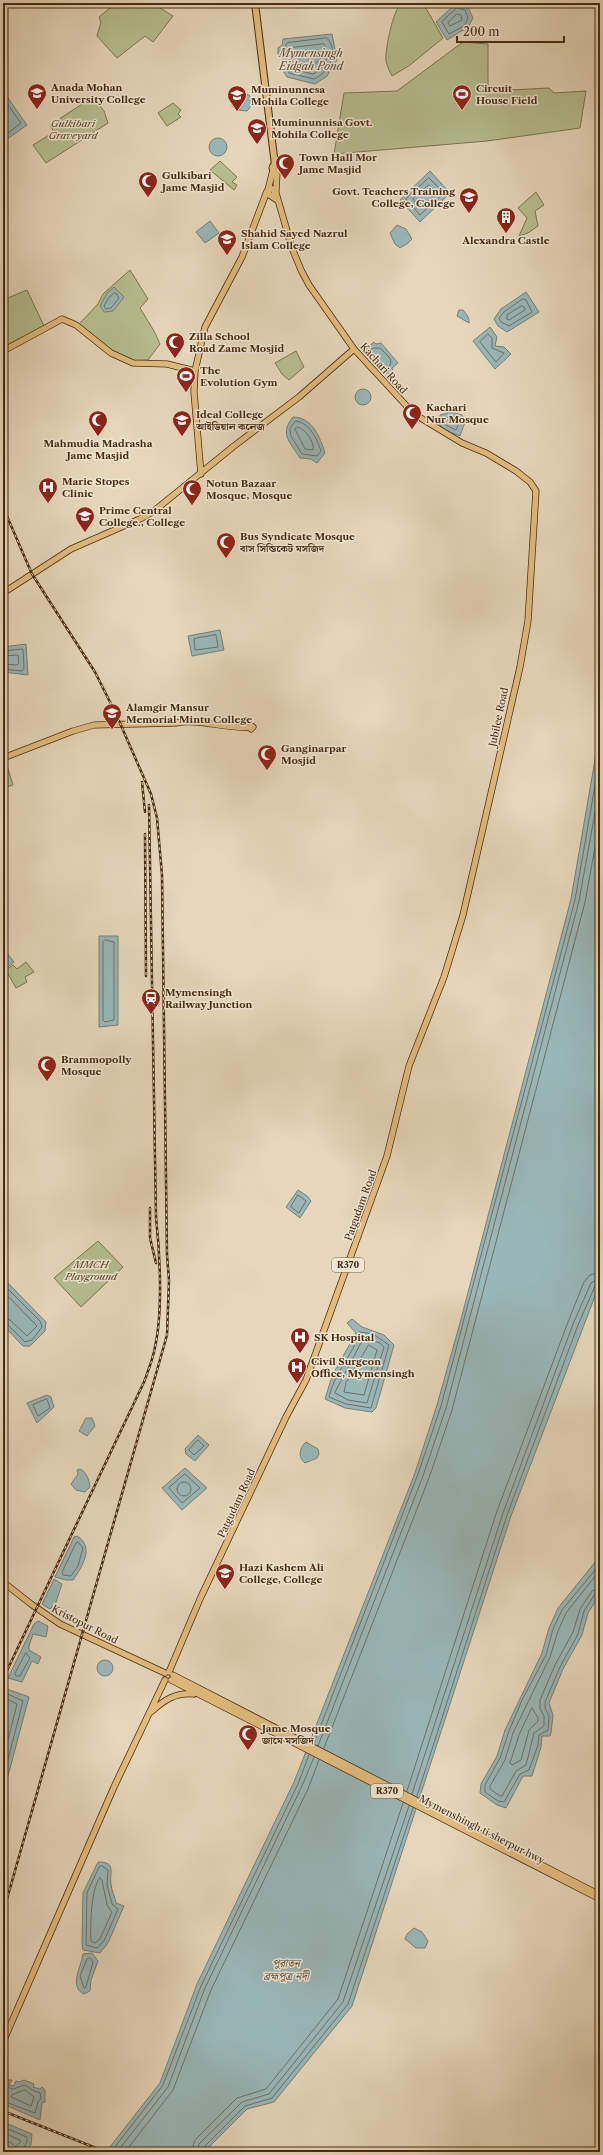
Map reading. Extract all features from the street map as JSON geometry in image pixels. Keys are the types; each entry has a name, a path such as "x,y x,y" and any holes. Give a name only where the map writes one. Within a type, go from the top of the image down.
{"highway":[{"path":"255,3 275,169"}],"main road":[{"name":"Kachari Road","path":"275,169 272,193 279,202 292,248 301,270 309,285 354,349 414,414 457,440 486,453 516,471 530,482 536,491"},
{"path":"200,474 194,392 195,371 205,327 242,257 263,202 272,193"},
{"path":"3,351 62,319 76,325 111,353 133,363 167,364 195,371"},
{"path":"3,593 71,549 142,518 154,511 299,397 354,349"},
{"name":"Jubilee Road","path":"454,943 463,915 520,667 528,621 536,491"},
{"path":"3,758 73,731 94,725 184,722 232,728 249,727"},
{"name":"Patgudam Road","path":"3,2042 114,1786 147,1717 169,1676 213,1575 286,1417 306,1380 332,1312 387,1156 410,1066 444,977 454,943"},
{"name":"Kristopur Road","path":"3,1582 60,1624 169,1676 250,1717"},
{"name":"Kristopur Road","path":"169,1676 198,1694 250,1717"},
{"path":"147,1717 171,1697 185,1693 198,1694"},
{"name":"Mymenshingh ti sherpur hwy","path":"250,1717 600,1899"},
{"name":"Mymenshingh ti sherpur hwy","path":"527,1860 600,1895"}],"green space":[{"path":"116,3 152,3 173,16 153,42 145,36 117,58 97,36 101,22 99,17"},
{"path":"401,3 423,3 443,38 410,65 392,76 386,61 386,55 392,22"},
{"name":"Circuit House Field","path":"463,42 488,44 488,87 491,91 549,88 554,93 586,91 580,128 487,141 334,154 344,93 397,91"},
{"name":"Gulkibari Graveyard","path":"93,97 104,111 108,123 46,163 33,145 54,132 50,125"},
{"path":"173,103 181,110 178,114 181,117 167,126 158,113"},
{"path":"220,161 237,177 232,182 237,185 234,190 210,170"},
{"path":"536,192 544,205 535,211 538,226 528,233 519,236 527,218 518,208"},
{"path":"130,270 148,299 140,308 160,344 148,360 131,361 109,350 78,325 98,304 103,294"},
{"path":"27,290 44,326 3,347 3,300"},
{"path":"296,351 304,367 289,380 282,374 275,363"},
{"path":"7,766 13,785 3,788 3,767"},
{"path":"26,962 34,972 25,977 27,982 16,988 6,970 13,965 17,969"},
{"name":"MMCH Playground","path":"98,1241 123,1267 81,1307 54,1278"}],"water":[{"path":"458,4 467,5 473,18 466,31 463,30 447,40 436,22 452,7"},
{"name":"Mymensingh Eidgah Pond","path":"332,34 337,60 327,76 315,84 287,77 283,71 283,55 278,54 278,48 282,45 283,39"},
{"path":"3,91 27,125 3,142"},
{"path":"242,94 249,95 254,102 247,111 238,110 232,106 233,102"},
{"path":"214,138 222,138 227,143 225,154 222,156 214,156 209,151 209,143"},
{"path":"430,171 450,193 420,222 400,200"},
{"path":"210,221 219,233 205,243 196,232"},
{"path":"397,225 406,229 412,239 400,248 395,244 390,233"},
{"path":"114,287 124,297 113,311 104,312 100,306 107,293"},
{"path":"526,292 539,312 507,332 498,326 494,319 501,309"},
{"path":"459,310 463,310 469,323 457,316"},
{"path":"490,327 497,337 495,346 504,347 511,354 495,369 473,341"},
{"path":"374,342 376,344 381,343 398,363 392,368 393,373 390,377 395,383 390,383 368,354 366,349"},
{"path":"360,389 366,389 371,394 369,403 366,405 360,405 355,400 355,394"},
{"path":"451,412 462,415 465,422 460,436 445,430 439,424 440,415"},
{"path":"293,417 305,420 318,435 325,453 317,463 311,459 300,458 290,442 286,433 289,423"},
{"path":"220,630 224,650 192,656 188,636"},
{"path":"26,644 28,675 3,672 3,647"},
{"name":"পুরাতন ব্রহ্মপুত্র নদী","path":"600,716 600,1283 511,1516 352,2006 274,2102 247,2109 204,2152 106,2152 160,2083 197,1984 294,1782 415,1473 437,1405 460,1323 571,899 596,754"},
{"path":"99,936 118,936 118,1025 99,1027"},
{"path":"3,948 14,962 3,971"},
{"path":"298,1190 307,1196 311,1201 300,1218 286,1207"},
{"path":"3,1278 46,1322 45,1331 30,1346 23,1346 3,1325"},
{"path":"352,1319 362,1327 384,1335 394,1345 376,1408 372,1412 345,1408 325,1399 332,1376 356,1333 347,1323"},
{"path":"47,1395 51,1397 54,1407 37,1423 27,1403"},
{"path":"86,1418 92,1418 95,1426 87,1436 79,1431"},
{"path":"198,1435 209,1445 195,1461 186,1454 185,1449"},
{"path":"306,1442 318,1449 319,1454 317,1458 305,1463 302,1461 300,1452"},
{"path":"185,1468 207,1488 182,1510 162,1488"},
{"path":"80,1469 86,1474 89,1482 90,1487 85,1492 76,1490 71,1484 78,1474 77,1470"},
{"path":"77,1536 85,1546 86,1551 80,1569 73,1580 55,1577 74,1537"},
{"path":"596,1561 600,1561 600,1594 588,1613 582,1635 563,1669 549,1703 553,1715 550,1736 542,1736 541,1747 532,1776 523,1776 506,1808 497,1805 480,1793 481,1784 497,1756 505,1730 542,1653 549,1628 558,1608"},
{"path":"54,1579 62,1584 55,1605 50,1609 42,1604"},
{"path":"38,1621 48,1626 46,1637 33,1634 29,1646 29,1650 41,1657 38,1664 32,1661 22,1682 8,1678 34,1624"},
{"path":"102,1660 108,1660 113,1665 111,1674 108,1676 102,1676 97,1671 97,1665"},
{"path":"4,1688 29,1697 5,1787 3,1787"},
{"path":"3,1848 7,1867 3,1886"},
{"path":"98,1862 104,1862 110,1866 111,1886 116,1903 124,1906 108,1943 100,1953 83,1950 82,1944 83,1893"},
{"path":"414,1928 422,1932 428,1941 425,1948 416,1948 405,1939 407,1934"},
{"path":"92,1953 98,1961 91,1980 90,1991 84,1994 79,1991 76,1981 83,1954"},
{"path":"4,2075 4,2080 12,2080 9,2085 14,2086 16,2081 19,2082 24,2080 34,2084 33,2087 40,2089 42,2087 45,2090 45,2102 42,2103 40,2120 3,2104"},
{"path":"3,2122 32,2134 31,2145 24,2152 12,2152 3,2149"}],"railway":[{"path":"3,507 32,574 95,672 116,714 151,794 157,818 162,875 167,1255 169,1280 167,1335 3,1913"},
{"path":"142,782 145,812"},
{"path":"3,1679 144,1382 153,1356 158,1333 160,1282 156,1217 149,805"},
{"path":"145,834 146,976"},
{"path":"150,1208 150,1238 156,1263"},
{"path":"3,2111 106,2152"}],"place":[{"name":"Anada Mohan University College","path":"37,110"},
{"name":"Circuit House Field","path":"462,111"},
{"name":"Muminunnesa Mohila College","path":"237,112"},
{"name":"Muminunnisa Govt. Mohila College","path":"257,145"},
{"name":"Town Hall Mor Jame Masjid","path":"285,180"},
{"name":"Gulkibari Jame Masjid","path":"148,198"},
{"name":"Govt. Teachers Training College, College","path":"469,214"},
{"name":"Alexandra Castle","path":"506,234"},
{"name":"Shahid Sayed Nazrul Islam College","path":"227,256"},
{"name":"Zilla School Road Zame Mosjid","path":"175,359"},
{"name":"The Evolution Gym","path":"186,393"},
{"name":"Kachari Nur Mosque","path":"412,430"},
{"name":"Mahmudia Madrasha Jame Masjid","path":"98,437"},
{"name":"Ideal College আইডিয়াল কলেজ","path":"182,437"},
{"name":"Marie Stopes Clinic","path":"48,504"},
{"name":"Notun Bazaar Mosque, Mosque","path":"192,506"},
{"name":"Prime Central College., College","path":"85,533"},
{"name":"Bus Syndicate Mosque বাস সিন্ডিকেট মসজিদ","path":"226,559"},
{"name":"Alamgir Mansur Memorial Mintu College","path":"112,730"},
{"name":"Ganginarpar Mosjid","path":"267,771"},
{"name":"Mymensingh Railway Junction","path":"151,1015"},
{"name":"Brammopolly Mosque","path":"47,1082"},
{"name":"SK Hospital","path":"300,1354"},
{"name":"Civil Surgeon Office, Mymensingh","path":"297,1384"},
{"name":"Hazi Kashem Ali College, College","path":"225,1590"},
{"name":"Jame Mosque জামে মসজিদ","path":"248,1751"}]}
